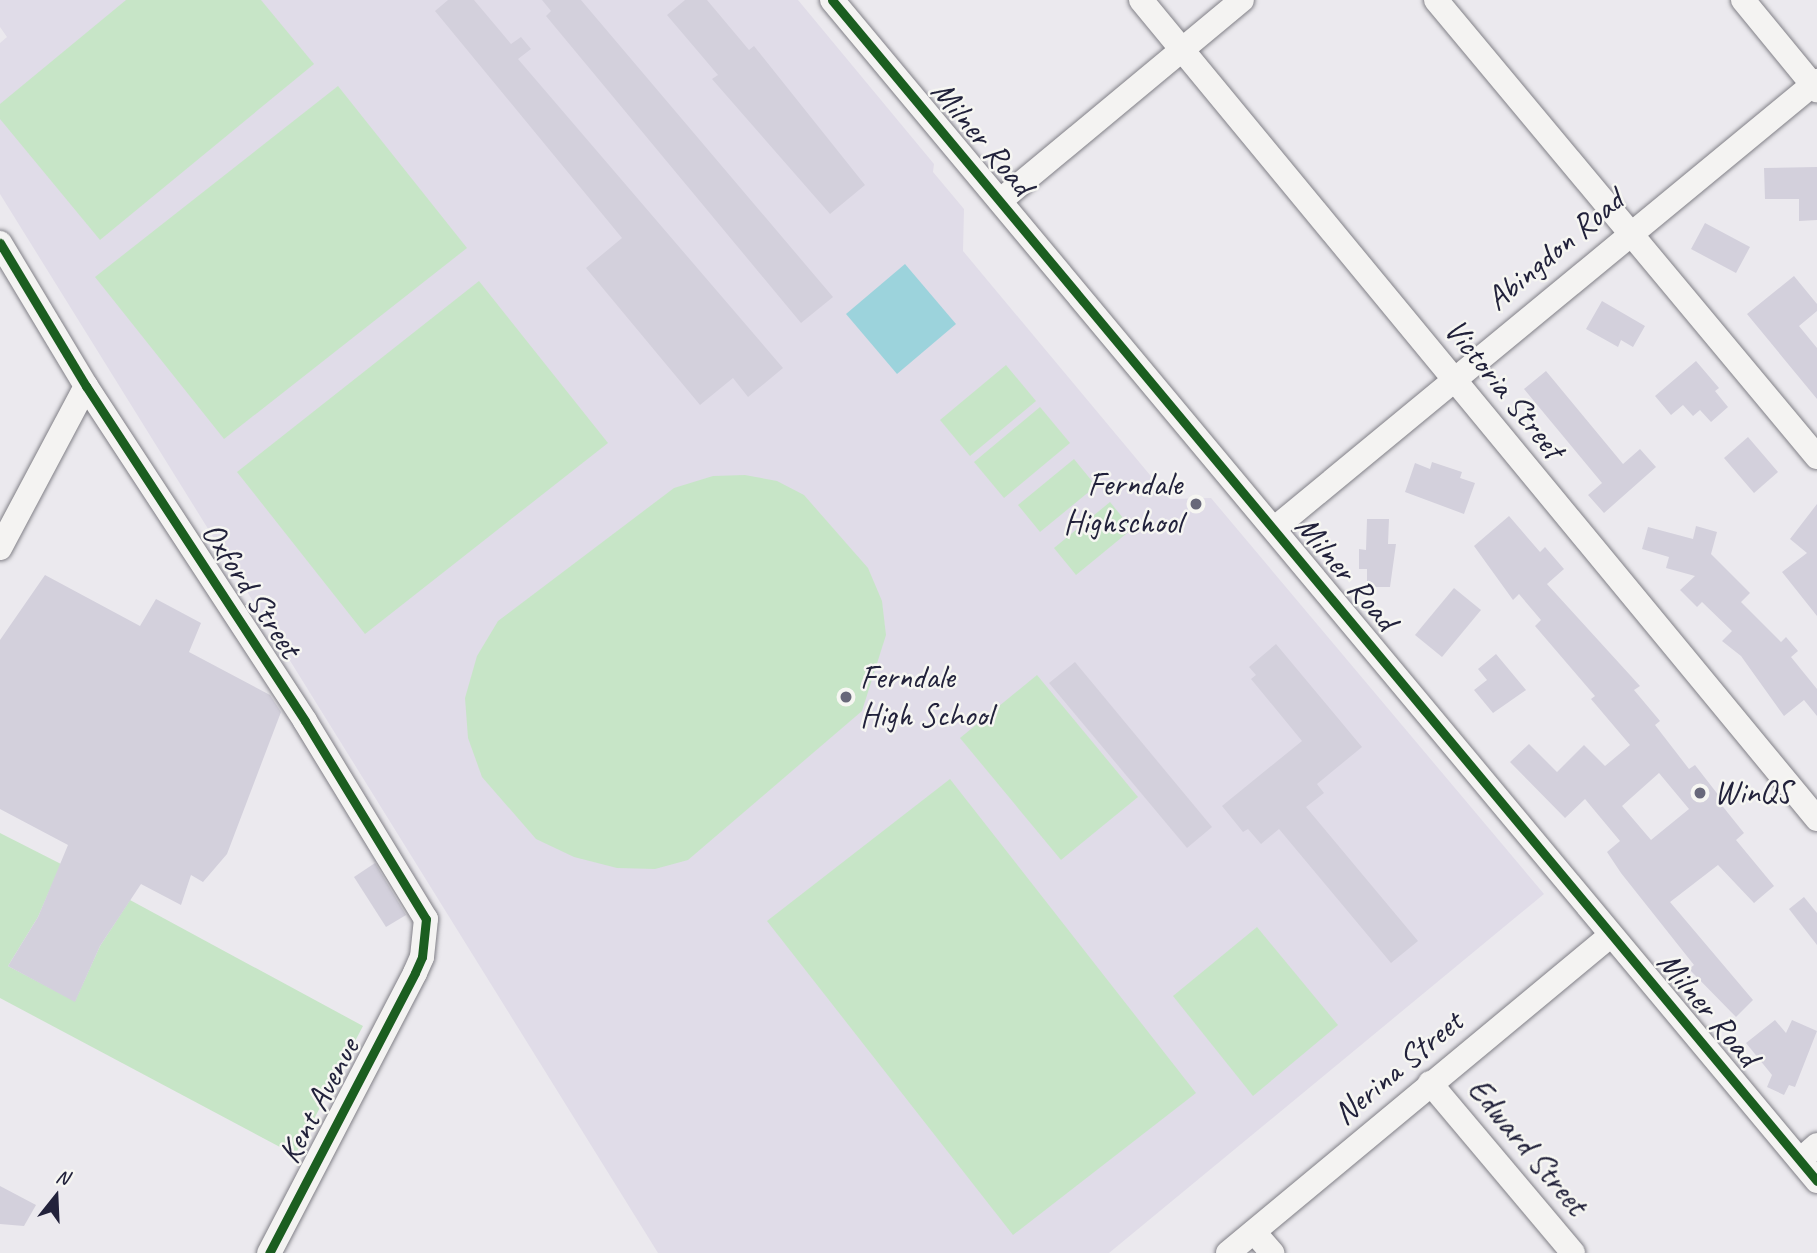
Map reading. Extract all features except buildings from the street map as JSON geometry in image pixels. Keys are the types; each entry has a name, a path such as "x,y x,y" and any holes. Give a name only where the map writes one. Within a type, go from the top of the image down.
{"street":[{"name":"Milner Road","path":"832,0 1275,528 1611,935 1808,1152 1817,1181"},
{"name":"Victoria Street","path":"1142,0 1451,379 1817,819"},
{"path":"1001,200 1242,0"},
{"path":"1436,0 1817,457"},
{"path":"1743,0 1816,85"},
{"name":"Abingdon Road","path":"1275,528 1630,232 1816,85"},
{"name":"Oxford Street","path":"0,243 86,386 407,883 426,919 422,957 415,973"},
{"path":"0,548 86,386"},
{"name":"Nerina Street","path":"1228,1253 1611,935"},
{"name":"Kent Avenue","path":"269,1253 415,973"},
{"name":"Edward Street","path":"1430,1083 1573,1253"},
{"path":"1254,1232 1272,1253"}],"shaded area":[{"name":"Ferndale High School","path":"0,0 798,0 934,164 933,172 964,209 963,251 1170,499 1211,498 1544,894 1109,1253 658,1253 0,194 0,43 7,37 0,27"}],"green space":[{"path":"126,0 261,0 314,64 100,240 0,119 0,104"},
{"path":"338,86 467,248 224,439 95,277"},
{"path":"479,281 608,443 365,634 237,472"},
{"path":"1006,365 1036,401 970,456 940,420"},
{"path":"1040,407 1070,443 1004,498 974,462"},
{"path":"1074,459 1096,486 1040,532 1018,505"},
{"path":"745,475 777,481 804,495 868,568 882,601 886,635 862,711 688,860 655,869 617,868 574,857 536,839 482,777 468,738 465,698 477,656 498,621 674,488 713,476"},
{"path":"1110,502 1132,529 1076,575 1054,548"},
{"path":"1037,675 1138,797 1061,860 960,738"},
{"path":"950,779 1196,1093 1013,1235 767,921"},
{"path":"0,833 61,864 38,917 8,966 75,1001 100,946 130,900 363,1026 295,1155 0,998"},
{"path":"1257,927 1338,1025 1253,1096 1173,996"}],"water":[{"path":"905,264 956,324 897,374 846,314"}],"cycle path":[{"path":"832,0 1817,1181"},
{"path":"0,243 86,386 305,721 426,919 422,957 415,973 269,1253"}],"place":[{"name":"Ferndale Highschool","path":"1196,504"},
{"name":"Ferndale High School","path":"846,697"},
{"name":"WinQS","path":"1700,793"}]}
